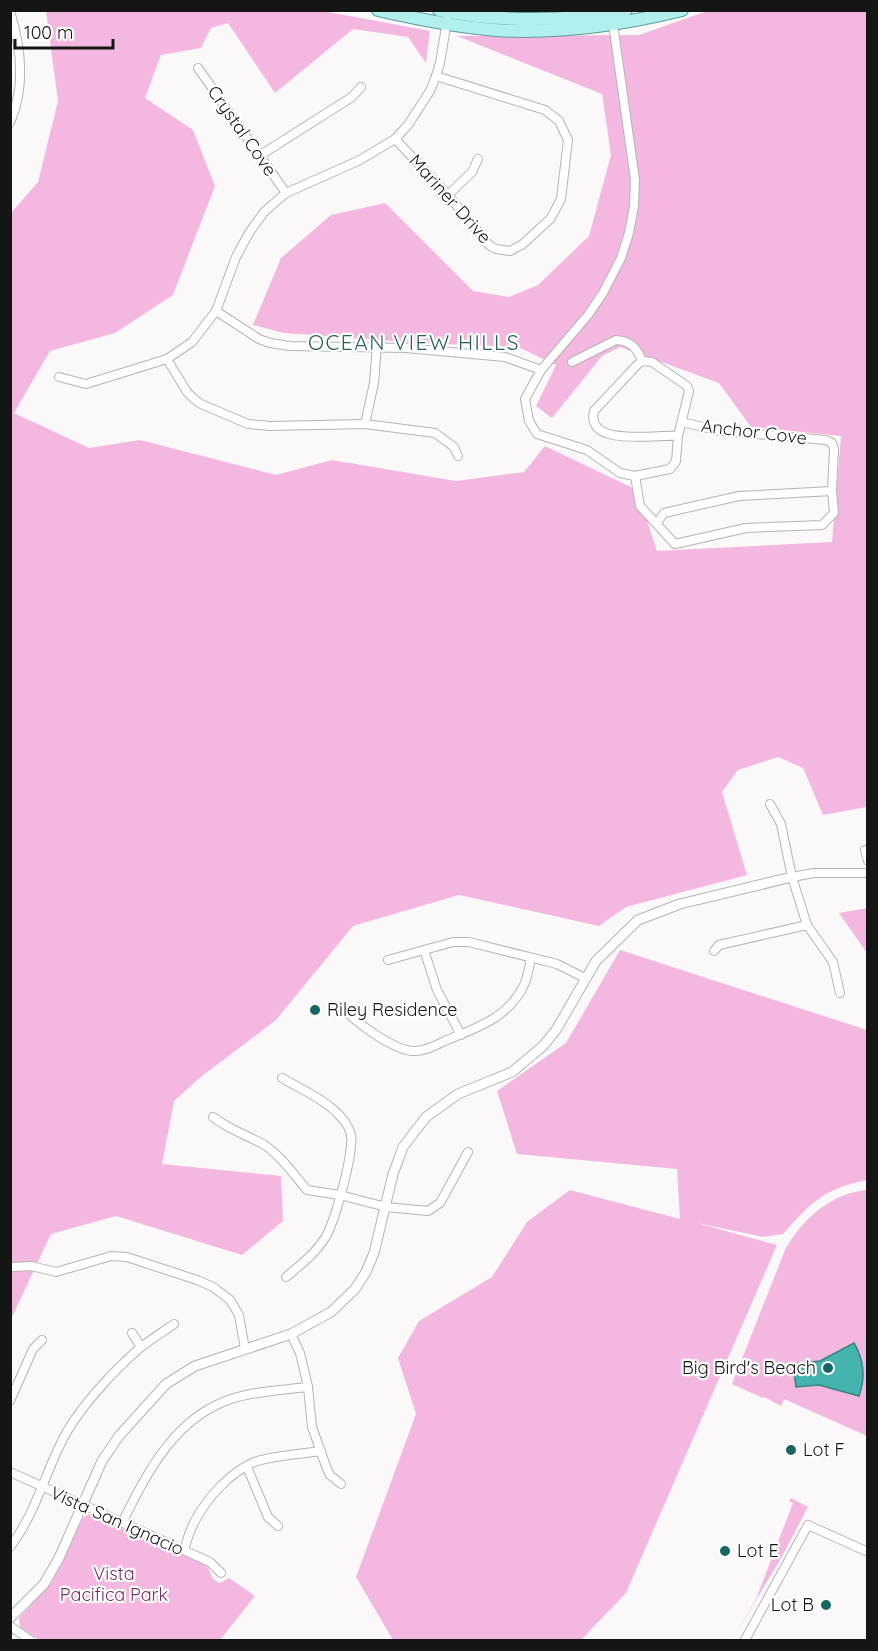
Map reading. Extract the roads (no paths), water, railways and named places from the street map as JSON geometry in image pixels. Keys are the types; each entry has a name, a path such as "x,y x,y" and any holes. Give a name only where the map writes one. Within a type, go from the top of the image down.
{"main road":[{"path":"378,10 530,19 569,18 626,10"},
{"path":"446,15 495,30 542,31 613,24 682,10"}],"street":[{"path":"10,10 21,61 21,84 11,118"},
{"path":"59,377 86,384 167,359 192,342 216,311 236,256 264,212 286,193 360,160 395,139 408,125 421,107 436,76 440,63 446,15"},
{"path":"613,24 635,180 634,206 629,233 621,258 603,293 588,315 541,370 525,399 529,421 537,434 587,450 620,473 635,476 670,469 676,461 678,436 689,397 687,386 652,363 642,362"},
{"name":"Crystal Cove","path":"198,68 286,193"},
{"name":"Mariner Drive","path":"395,139 448,195 489,245 504,250 517,249 551,218 558,208 568,140 562,125 548,112 436,76"},
{"path":"259,156 352,97 361,87"},
{"path":"448,195 472,172 478,159"},
{"path":"216,311 259,339 270,343 291,346 376,346 505,357 541,370"},
{"path":"572,362 616,340 623,340 633,345 642,362"},
{"path":"365,424 374,383 376,346"},
{"path":"167,359 194,399 248,424 270,426 365,424 435,433 454,447 458,456"},
{"path":"642,362 594,411 594,421 597,427 614,436 664,434 678,436"},
{"name":"Anchor Cove","path":"681,422 720,431 826,440 832,443 834,449 832,491"},
{"path":"635,476 640,506 675,543 746,528 822,525 834,513 832,491 739,496 664,513 657,523"},
{"path":"770,804 781,824 792,877 807,925 833,962 840,993"},
{"path":"865,850 867,861"},
{"path":"10,1618 44,1584 60,1558 102,1461 119,1436 166,1384 195,1366 291,1334 331,1312 355,1289 374,1253 393,1174 403,1147 426,1117 458,1094 512,1072 543,1047 556,1030 596,961 638,920 680,904 792,877 814,873 867,873"},
{"path":"714,951 719,945 807,925"},
{"path":"388,960 453,942 469,942 557,964 585,978"},
{"path":"424,950 437,990 461,1035"},
{"path":"342,1007 351,1017 400,1049 420,1051 476,1029 493,1020 512,1005 524,985 531,958"},
{"path":"282,1078 330,1107 349,1128 351,1146 333,1222 326,1236 310,1256 286,1276"},
{"path":"213,1117 227,1128 271,1151 289,1167 307,1190 340,1195 386,1207 429,1211 440,1203 468,1152"},
{"path":"13,1267 31,1266 56,1272 111,1256 127,1257 197,1280 213,1287 230,1300 239,1315 245,1349"},
{"path":"10,1546 27,1521 62,1442 82,1410 141,1347 174,1324"},
{"path":"132,1333 141,1347"},
{"path":"291,1334 300,1353 308,1387 312,1427 330,1475 341,1484"},
{"path":"10,1401 33,1349 42,1340"},
{"path":"122,1523 148,1472 172,1440 194,1418 209,1408 238,1397 308,1387"},
{"path":"184,1550 195,1521 204,1506 236,1472 252,1463 272,1458 321,1451"},
{"path":"247,1467 268,1517 278,1526"},
{"name":"Vista San Ignacio","path":"10,1472 210,1562 220,1573"},
{"path":"745,1641 808,1525 867,1552"},
{"path":"10,1626 30,1641"}],"water":[{"name":"Big Bird's Beach","path":"854,1343 863,1369 863,1382 859,1396 819,1385 796,1387 793,1364 820,1361"}],"place":[{"name":"Riley Residence","path":"315,1010"},
{"name":"Big Bird's Beach","path":"828,1368"},
{"name":"Lot F","path":"791,1450"},
{"name":"Lot E","path":"725,1551"},
{"name":"Lot B","path":"826,1605"}],"district":[{"name":"OCEAN VIEW HILLS","path":"414,343"}],"park label":[{"name":"Vista Pacifica Park","path":"114,1584"}]}
